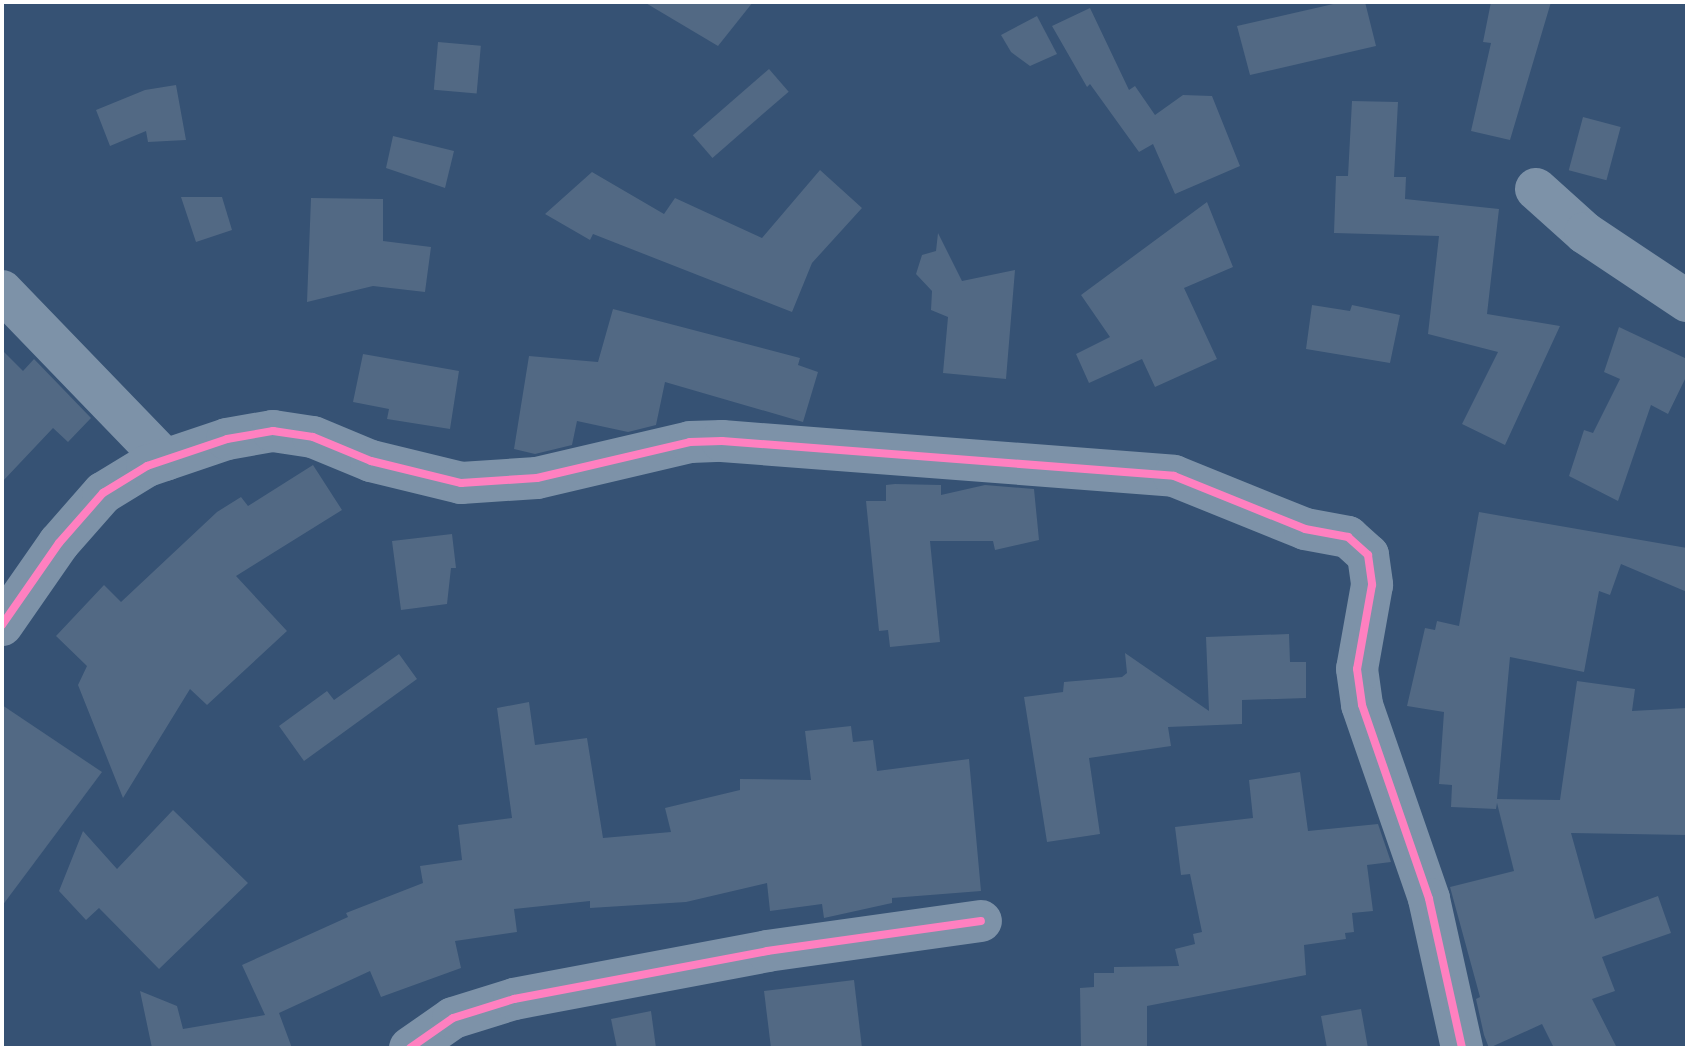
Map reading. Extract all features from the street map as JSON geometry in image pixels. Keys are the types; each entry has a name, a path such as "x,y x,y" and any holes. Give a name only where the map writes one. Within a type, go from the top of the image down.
{"street":[{"path":"1536,189 1585,233 1687,301"},
{"path":"2,291 165,460"},
{"path":"2,625 81,515 103,493 165,460 227,439 273,431 313,437 408,472 461,483 499,484 690,442 722,441 1174,476 1305,529 1348,537 1360,544 1372,568 1357,669 1362,705 1429,899 1462,1048"},
{"path":"410,1048 453,1018 528,996 767,951 981,921"}],"building":[{"path":"644,2 753,2 718,46"},
{"path":"1342,2 1365,2 1376,46 1250,75 1237,26"},
{"path":"1491,2 1551,2 1510,140 1471,131 1491,43 1483,42"},
{"path":"1090,8 1129,90 1135,86 1155,115 1183,95 1212,96 1240,166 1175,194 1153,144 1139,152 1090,84 1087,87 1052,26"},
{"path":"1037,16 1057,54 1030,66 1011,52 1001,35"},
{"path":"438,42 481,46 477,94 434,90"},
{"path":"769,69 789,92 712,158 693,135"},
{"path":"176,85 186,140 148,142 146,131 110,146 96,110 145,90"},
{"path":"1352,101 1398,102 1394,177 1406,177 1405,199 1499,209 1487,314 1560,326 1505,445 1462,424 1498,352 1428,334 1439,236 1334,233 1336,176 1348,176"},
{"path":"1583,117 1621,127 1606,180 1569,170"},
{"path":"393,136 454,151 445,188 386,168"},
{"path":"820,170 862,208 812,263 792,312 593,234 590,240 545,214 592,172 664,214 675,198 762,238"},
{"path":"181,197 222,197 232,230 196,242"},
{"path":"311,198 383,199 383,241 431,247 425,292 373,286 307,302"},
{"path":"1207,202 1233,267 1184,288 1217,359 1155,387 1142,359 1089,383 1076,354 1110,337 1081,295"},
{"path":"938,233 962,281 1015,270 1006,379 943,373 948,317 931,310 932,291 916,274 922,255 936,251"},
{"path":"1312,305 1350,311 1352,305 1400,315 1390,363 1306,349"},
{"path":"613,309 800,358 798,365 818,372 803,422 665,382 656,425 628,432 577,421 572,445 535,454 514,449 529,356 598,362"},
{"path":"1619,327 1687,359 1687,375 1668,414 1651,405 1618,501 1569,476 1584,430 1593,433 1620,379 1604,372"},
{"path":"2,350 23,371 34,359 91,418 68,442 53,428 2,482"},
{"path":"363,354 459,371 450,429 387,419 389,409 353,402"},
{"path":"313,465 342,510 236,576 287,631 207,705 190,689 123,798 78,685 87,666 56,636 104,585 121,602 217,512 241,497 248,506"},
{"path":"886,485 941,485 941,495 985,485 1034,489 1039,540 995,550 993,541 930,541 940,642 890,647 888,630 879,631 866,501 886,501"},
{"path":"1479,512 1687,548 1687,592 1621,564 1610,595 1599,591 1584,672 1510,657 1497,799 1560,800 1577,681 1635,689 1632,711 1687,708 1687,835 1571,833 1595,919 1658,896 1671,933 1602,957 1615,991 1592,999 1617,1048 1554,1048 1542,1024 1489,1048 1484,1035 1476,999 1480,997 1450,887 1514,871 1497,803 1496,809 1451,807 1452,785 1439,784 1444,712 1407,706 1425,628 1435,630 1437,621 1459,626"},
{"path":"452,534 456,568 451,568 447,604 401,610 392,541"},
{"path":"1289,634 1290,662 1306,662 1306,698 1242,700 1242,724 1168,727 1171,746 1089,758 1100,834 1047,842 1024,697 1063,692 1064,682 1122,677 1127,673 1125,653 1209,711 1206,637"},
{"path":"399,654 417,679 304,761 279,726 327,691 334,700"},
{"path":"529,702 535,745 587,738 603,838 671,832 665,808 740,790 740,779 811,780 805,731 851,726 853,742 873,740 877,771 969,759 981,891 892,898 892,903 824,918 822,904 770,911 767,883 686,902 590,908 590,901 514,909 517,932 455,941 461,968 381,997 370,971 279,1013 292,1048 152,1048 140,991 177,1006 183,1029 265,1015 242,965 348,917 346,913 423,883 420,866 462,860 458,825 512,818 497,708"},
{"path":"2,705 102,772 2,906"},
{"path":"1300,772 1308,831 1378,824 1391,862 1367,865 1373,911 1352,913 1354,932 1345,933 1346,939 1304,945 1306,975 1147,1006 1147,1048 1081,1048 1080,988 1094,987 1094,973 1114,973 1114,967 1179,966 1175,949 1195,944 1193,934 1202,932 1190,874 1181,875 1175,827 1253,818 1249,780"},
{"path":"173,810 248,883 159,969 99,908 86,920 59,891 83,831 117,869"},
{"path":"854,980 862,1048 771,1048 764,991"},
{"path":"1361,1009 1368,1048 1327,1048 1321,1016"},
{"path":"651,1011 656,1048 617,1048 611,1019"}],"cycle path":[{"path":"2,625 59,543 103,493 147,466 227,439 273,431 313,437 371,461 461,483 537,478 690,442 722,441 1174,476 1305,529 1348,537 1368,555 1372,585 1357,669 1362,705 1429,899 1462,1048"},
{"path":"410,1048 453,1018 514,999 767,951 981,921"}]}
